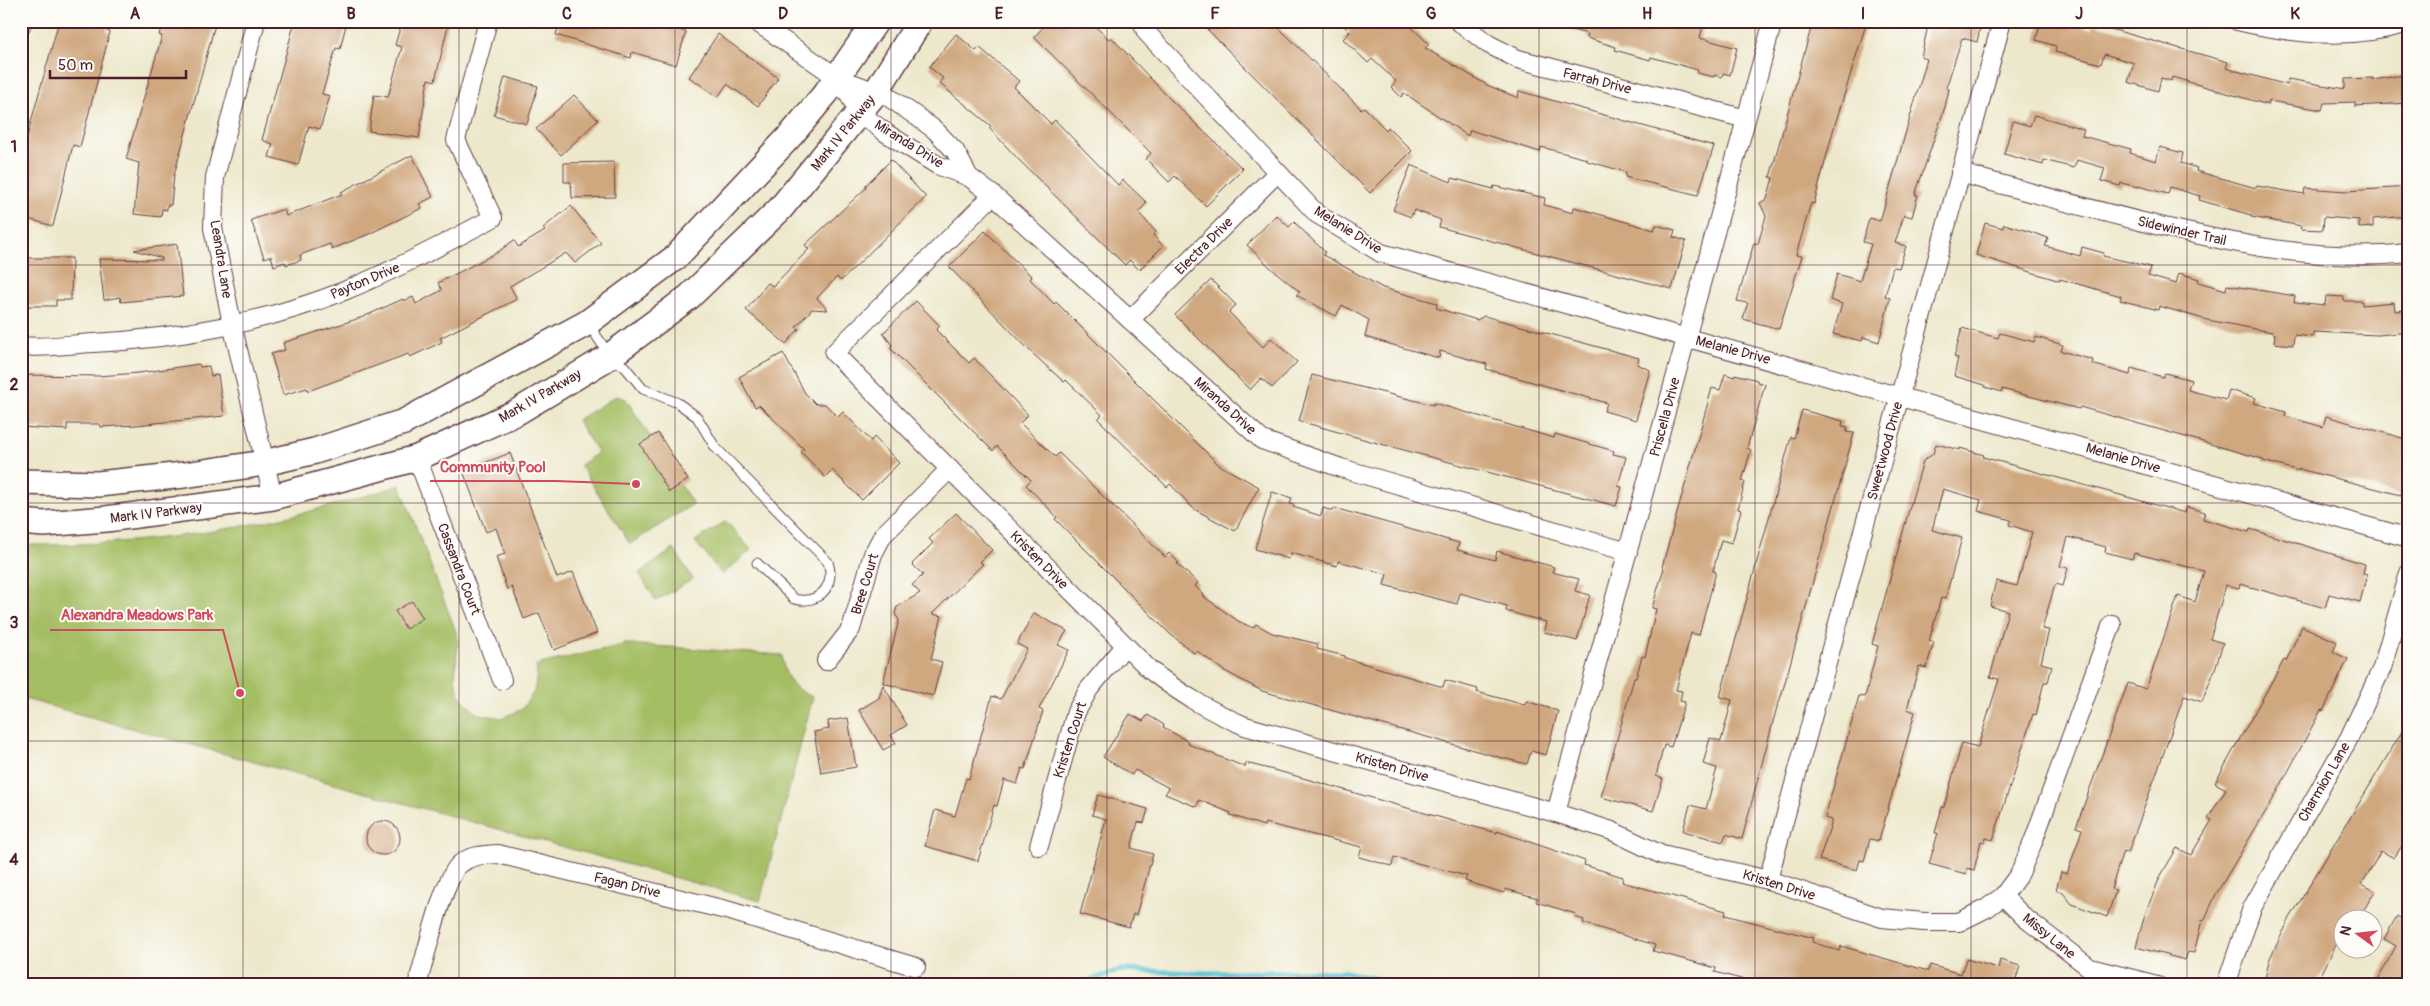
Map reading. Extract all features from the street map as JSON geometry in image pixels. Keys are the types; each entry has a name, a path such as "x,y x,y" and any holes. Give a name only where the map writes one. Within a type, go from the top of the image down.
{"main road":[{"path":"21,482 98,484 184,475 264,463 315,451 404,422 587,323 676,257 791,135 838,78 876,21"},
{"name":"Mark IV Parkway","path":"21,522 44,524 106,520 273,497 417,458 517,412 610,356 689,297 780,209 876,92 920,21"}],"street":[{"path":"21,26 22,21"},
{"name":"Leandra Lane","path":"256,21 215,177 213,228 232,324 273,497"},
{"name":"Payton Drive","path":"21,346 132,341 232,324 284,311 342,292 417,259 493,218 456,140 488,21"},
{"name":"Miranda Drive","path":"755,21 838,78 887,96 935,130 954,151 969,177"},
{"name":"Melanie Drive","path":"1142,21 1146,32 1316,214 1381,252 2409,538"},
{"name":"Farrah Drive","path":"1458,21 1488,44 1518,59 1746,119"},
{"name":"Priscella Drive","path":"1556,813 1773,21"},
{"name":"Sweetwood Drive","path":"1768,880 2002,21"},
{"path":"2237,21 2284,30 2337,35 2381,31 2409,23"},
{"name":"Miranda Drive","path":"838,78 860,113 886,133 937,165 969,177 993,195 1262,440 1341,468 1628,552"},
{"name":"Electra Drive","path":"1130,320 1278,173"},
{"name":"Sidewinder Trail","path":"1960,173 2060,201 2194,234 2265,249 2376,257 2409,253"},
{"name":"Kristen Drive","path":"993,195 834,353 1124,646 1178,692 1212,711 1245,726 1556,813 1612,831 1662,855 1768,880 1882,918 1924,922 1959,922 1987,908 2004,896 2020,873 2112,624"},
{"name":"Cassandra Court","path":"417,458 502,680"},
{"name":"Bree Court","path":"826,660 852,629 873,554 883,535 950,469"},
{"name":"Charmion Lane","path":"2226,985 2252,908 2349,738 2382,668 2409,573"},
{"name":"Kristen Court","path":"1039,846 1076,712 1089,689 1124,646"},
{"name":"Fagan Drive","path":"417,985 452,877 459,864 475,856 498,854 730,911 916,967"},
{"name":"Missy Lane","path":"2004,896 2025,918 2090,968 2156,985"}],"lane":[{"path":"587,323 610,356 625,367 643,389 678,403 697,417 715,447 828,562 829,582 822,593 816,598 801,601 794,598 757,563"}],"green space":[{"path":"616,396 626,399 693,504 630,544 580,465 598,453 577,420"},
{"path":"400,485 458,637 455,680 461,698 478,714 501,718 521,710 534,692 537,675 536,665 626,644 782,655 784,669 790,681 800,690 813,697 760,901 21,698 21,545 119,542 213,531 306,512"},
{"path":"726,521 751,550 722,575 695,541"},
{"path":"674,549 693,579 656,601 639,573"}],"building":[{"path":"59,21 109,21 107,31 110,32 80,147 73,145 53,226 21,217 21,158"},
{"path":"163,21 216,21 174,175 171,205 167,205 167,210 162,209 161,217 134,214 139,163 126,159 162,36 159,35"},
{"path":"295,21 347,21 340,49 336,48 322,94 330,96 320,129 309,126 298,165 269,157 273,144 262,140"},
{"path":"402,21 449,21 435,81 428,79 419,138 369,131 374,95 388,97 402,47 395,45"},
{"path":"560,21 672,21 670,28 686,32 676,65 632,52 631,58 556,35"},
{"path":"1049,21 1089,21 1109,39 1111,37 1171,100 1243,169 1206,206 1175,176 1169,182 1146,159 1151,153 1034,37"},
{"path":"1199,21 1272,21 1361,109 1364,107 1386,130 1388,127 1412,151 1370,193"},
{"path":"1339,21 1405,21 1429,44 1425,48 1487,85 1518,98 1519,91 1714,146 1698,195 1625,177 1626,172 1541,147 1540,152 1470,130 1468,136 1404,93 1401,97 1391,87 1396,81 1372,59 1368,63 1343,39 1350,32"},
{"path":"1557,21 1704,21 1700,38 1737,48 1730,75 1723,73 1722,77 1714,75 1714,77 1697,73 1698,70 1651,57 1650,60 1615,50 1616,47 1587,38 1588,34 1556,26"},
{"path":"1813,21 1867,21 1833,131 1814,204 1811,203 1796,255 1802,256 1779,329 1743,319 1748,303 1737,301 1754,243 1758,244 1766,216 1760,203 1767,199 1773,178 1770,177"},
{"path":"1929,21 1941,21 1961,27 1962,23 1980,28 1977,42 1962,38 1946,88 1949,89 1945,107 1915,195 1918,195 1912,217 1904,215 1895,243 1906,246 1899,268 1893,267 1885,296 1890,298 1879,342 1863,337 1862,341 1833,334 1842,304 1830,300 1837,274 1860,281 1871,244 1863,242 1869,218 1880,221 1927,59 1921,57"},
{"path":"2041,21 2064,21 2091,29 2093,24 2228,62 2226,68 2287,85 2288,79 2345,89 2345,79 2373,78 2373,80 2409,74 2409,103 2355,106 2355,102 2324,103 2322,110 2269,101 2268,105 2172,77 2171,81 2161,78 2158,91 2128,82 2134,63 2104,54 2101,64 2055,52 2056,46 2036,40"},
{"path":"718,34 778,78 758,106 727,84 718,97 689,77"},
{"path":"956,34 976,51 979,47 1019,81 1014,87 1051,124 1055,120 1118,185 1123,180 1147,203 1138,212 1156,232 1153,235 1163,246 1139,270 1130,260 1125,265 1019,160 989,128 991,126 939,83 943,78 929,67"},
{"path":"505,77 538,86 527,124 494,115"},
{"path":"574,95 598,120 561,155 536,129"},
{"path":"2034,115 2084,129 2082,136 2131,149 2130,153 2156,161 2160,147 2183,153 2181,163 2197,168 2196,171 2256,188 2257,186 2304,194 2305,188 2346,191 2409,187 2409,216 2373,219 2373,227 2359,228 2359,220 2324,217 2323,230 2301,229 2302,226 2251,217 2251,215 2199,200 2200,196 2170,187 2168,194 2138,186 2121,183 2120,186 2101,181 2105,168 2077,160 2074,168 2044,160 2043,165 2004,154 2013,121 2030,126"},
{"path":"412,155 433,197 419,204 422,208 369,234 332,249 330,244 300,255 301,260 286,265 285,262 274,266 271,256 264,258 251,220 284,209 286,216 342,194 341,192"},
{"path":"891,160 926,197 841,281 837,277 817,298 828,310 812,309 796,327 799,329 786,344 746,310 768,283 773,286 809,249 805,245 867,187 865,186"},
{"path":"614,162 615,197 572,198 571,182 564,182 564,163"},
{"path":"1411,165 1451,182 1452,178 1493,189 1494,186 1545,198 1544,205 1573,213 1574,207 1654,230 1656,225 1675,230 1673,237 1686,241 1672,289 1439,227 1441,220 1414,210 1411,217 1393,210"},
{"path":"571,206 601,243 575,263 566,253 510,286 517,299 440,338 442,342 410,357 408,354 308,391 307,388 283,395 271,354 285,350 283,343 363,317 403,299 404,301 413,297 416,304 442,290 438,283 498,252 514,240 518,247 545,231 543,228"},
{"path":"1276,215 1289,227 1294,222 1325,252 1323,255 1383,288 1437,303 1436,308 1477,320 1484,316 1639,358 1637,364 1650,370 1636,420 1604,411 1607,403 1486,369 1487,364 1440,351 1439,358 1365,337 1369,320 1342,305 1336,316 1296,295 1300,292 1247,245"},
{"path":"1985,223 2003,228 2004,224 2025,230 2048,238 2045,246 2080,256 2082,247 2104,253 2103,256 2151,267 2148,276 2176,284 2179,273 2199,279 2198,282 2226,290 2227,285 2295,296 2294,302 2325,305 2326,296 2344,297 2344,301 2362,301 2362,305 2394,302 2395,311 2409,310 2409,332 2378,335 2313,332 2313,337 2294,335 2293,345 2274,343 2275,334 2272,332 2207,320 2159,306 2158,310 2120,300 2121,296 2060,279 2060,281 1976,255"},
{"path":"985,231 1032,277 1030,279 1054,304 1056,302 1219,465 1259,487 1235,531 1194,509 1170,484 1167,487 1098,419 1102,415 1066,380 1064,382 1032,353 949,267"},
{"path":"177,244 183,296 121,302 120,297 104,300 99,259 162,260 162,258 134,250"},
{"path":"21,258 72,258 71,300 56,300 56,306 21,306"},
{"path":"1211,280 1236,305 1229,312 1263,347 1271,338 1297,362 1272,388 1261,378 1250,390 1175,315"},
{"path":"916,301 940,326 936,330 969,363 974,358 1028,415 1020,423 1055,457 1059,453 1165,557 1169,553 1179,563 1177,564 1198,583 1195,586 1203,596 1238,621 1253,628 1256,624 1272,633 1318,644 1317,649 1443,687 1445,680 1478,689 1477,692 1525,705 1526,701 1558,711 1546,755 1531,751 1527,764 1262,691 1223,670 1197,651 1194,653 1170,634 1055,519 1057,517 1026,485 1031,480 997,446 993,451 890,348 892,345 883,333"},
{"path":"1962,328 1998,338 2000,333 2034,342 2036,337 2063,345 2061,351 2093,360 2092,364 2130,375 2131,368 2163,377 2165,373 2191,380 2188,390 2226,400 2229,390 2256,398 2254,403 2286,412 2285,416 2323,427 2326,416 2409,440 2409,468 2401,495 2299,469 2299,471 2080,407 2079,409 2002,389 2002,392 1954,376 1958,358 1954,357"},
{"path":"783,353 805,393 816,404 825,404 838,417 843,412 871,441 874,437 899,463 862,500 832,470 825,477 801,452 804,449 759,405 755,407 739,377"},
{"path":"199,364 200,367 209,366 211,376 218,375 224,416 101,427 100,424 67,424 67,430 21,427 21,375 98,376 139,373"},
{"path":"1725,374 1734,377 1735,374 1765,384 1747,448 1751,450 1742,481 1745,482 1738,509 1741,510 1732,543 1721,540 1713,571 1716,572 1699,635 1691,633 1676,690 1682,691 1680,701 1685,702 1671,747 1664,745 1656,776 1663,779 1653,811 1601,797 1634,678 1636,678 1642,656 1645,657 1656,609 1652,608 1664,568 1662,567 1712,388 1720,390"},
{"path":"1312,375 1433,405 1434,403 1554,438 1555,434 1614,451 1613,454 1626,457 1618,486 1622,487 1616,506 1299,421"},
{"path":"1802,410 1843,421 1842,426 1848,427 1846,432 1854,433 1742,839 1726,834 1723,842 1683,831 1690,805 1706,809 1717,768 1703,764 1710,738 1721,741 1732,700 1720,697 1791,437 1794,438"},
{"path":"658,433 688,480 669,492 640,444"},
{"path":"1936,444 1960,450 1960,448 1984,455 1983,457 2185,513 2187,507 2205,512 2203,519 2249,532 2250,529 2365,564 2363,574 2367,575 2360,602 2329,594 2325,608 2240,584 2239,588 2226,585 2210,639 2223,643 2215,669 2202,702 2184,696 2128,853 2123,851 2111,889 2116,890 2107,917 2072,904 2063,893 2056,890 2061,872 2067,874 2082,829 2076,827 2128,683 2146,689 2178,596 2195,602 2204,571 2134,553 2132,559 2105,552 2106,547 2068,537 2060,566 2068,568 2063,586 2056,584 2054,588 2042,629 2049,630 2041,663 2052,666 2048,682 2044,682 2036,715 2033,714 1993,840 1986,838 1985,842 1981,841 1974,870 1967,868 1966,874 1929,864 1938,833 1935,833 1942,807 1944,807 1962,743 1978,747 1999,679 1990,677 2008,611 1990,606 1996,581 2017,586 2032,532 2009,525 2011,520 1978,511 1981,500 1943,489 1932,530 1962,538 1945,599 1941,598 1929,641 1934,642 1926,668 1919,666 1907,709 1915,712 1879,841 1870,839 1864,861 1860,860 1857,870 1819,860 1831,824 1831,820 1825,818 1859,696 1865,697 1878,646 1872,644 1912,499 1923,461 1933,454"},
{"path":"510,453 557,578 573,572 597,633 554,650 539,613 524,619 512,587 507,589 496,557 505,554 496,528 486,532 463,471"},
{"path":"1272,492 1292,498 1290,504 1294,505 1293,507 1321,516 1323,508 1333,511 1334,508 1459,543 1457,550 1495,560 1497,551 1554,567 1552,572 1579,579 1575,591 1590,595 1577,641 1544,632 1546,622 1506,611 1507,606 1460,593 1457,604 1384,585 1387,574 1338,561 1337,566 1291,553 1289,559 1255,549"},
{"path":"956,513 992,550 980,562 983,564 932,614 942,616 931,659 942,662 933,696 883,683 899,620 895,614 897,607 920,593 912,585 923,575 912,564 933,543 929,539"},
{"path":"412,601 423,618 406,629 395,611"},
{"path":"1034,613 1067,631 1058,645 1069,650 1039,709 1043,711 1025,769 1022,768 1017,784 1004,780 997,806 994,805 978,861 925,846 935,810 955,816 966,778 969,779 992,696 1001,699 1027,649 1017,644"},
{"path":"2302,626 2337,642 2333,652 2348,659 2323,711 2321,710 2275,796 2216,894 2204,921 2202,920 2194,953 2188,952 2185,960 2136,947 2145,914 2160,877 2177,848 2191,855 2212,820 2208,818 2226,789 2215,783 2284,660 2286,661"},
{"path":"883,685 907,725 891,735 896,743 883,750 859,710 879,698"},
{"path":"1130,714 1143,721 1148,715 1164,725 1163,727 1189,742 1188,744 1245,767 1246,763 1456,822 1497,833 1497,831 1585,861 1584,865 1623,877 1622,882 1726,911 1725,915 1814,938 1812,942 1839,951 1841,946 1928,971 1930,965 1961,974 1966,959 1998,968 2000,960 2020,966 2014,985 1797,985 1776,979 1775,985 1763,985 1715,972 1716,968 1653,951 1655,945 1583,923 1584,920 1575,917 1576,914 1536,902 1538,898 1505,889 1504,893 1465,881 1467,876 1394,857 1392,866 1359,857 1362,847 1265,823 1264,826 1230,815 1231,813 1199,800 1197,807 1165,794 1169,788 1135,770 1132,775 1103,757"},
{"path":"848,718 856,767 821,773 814,732 829,729 828,721"},
{"path":"2409,720 2409,835 2394,858 2381,851 2362,884 2375,891 2365,908 2332,908 2332,953 2316,985 2275,985 2264,982 2270,958 2290,918"},
{"path":"1098,795 1148,809 1144,823 1138,822 1131,848 1153,854 1136,915 1133,914 1129,927 1080,914 1106,819 1092,815"},
{"path":"383,821 395,826 400,838 395,850 383,855 371,850 366,838 371,826"},
{"path":"2397,916 2409,923 2409,985 2375,985 2396,946 2384,939"}],"waterway":[{"path":"1077,985 1120,970 1194,973 1344,972 1403,985"}],"place":[{"name":"Community Pool","path":"636,484"},
{"name":"Alexandra Meadows Park","path":"240,693"}]}
